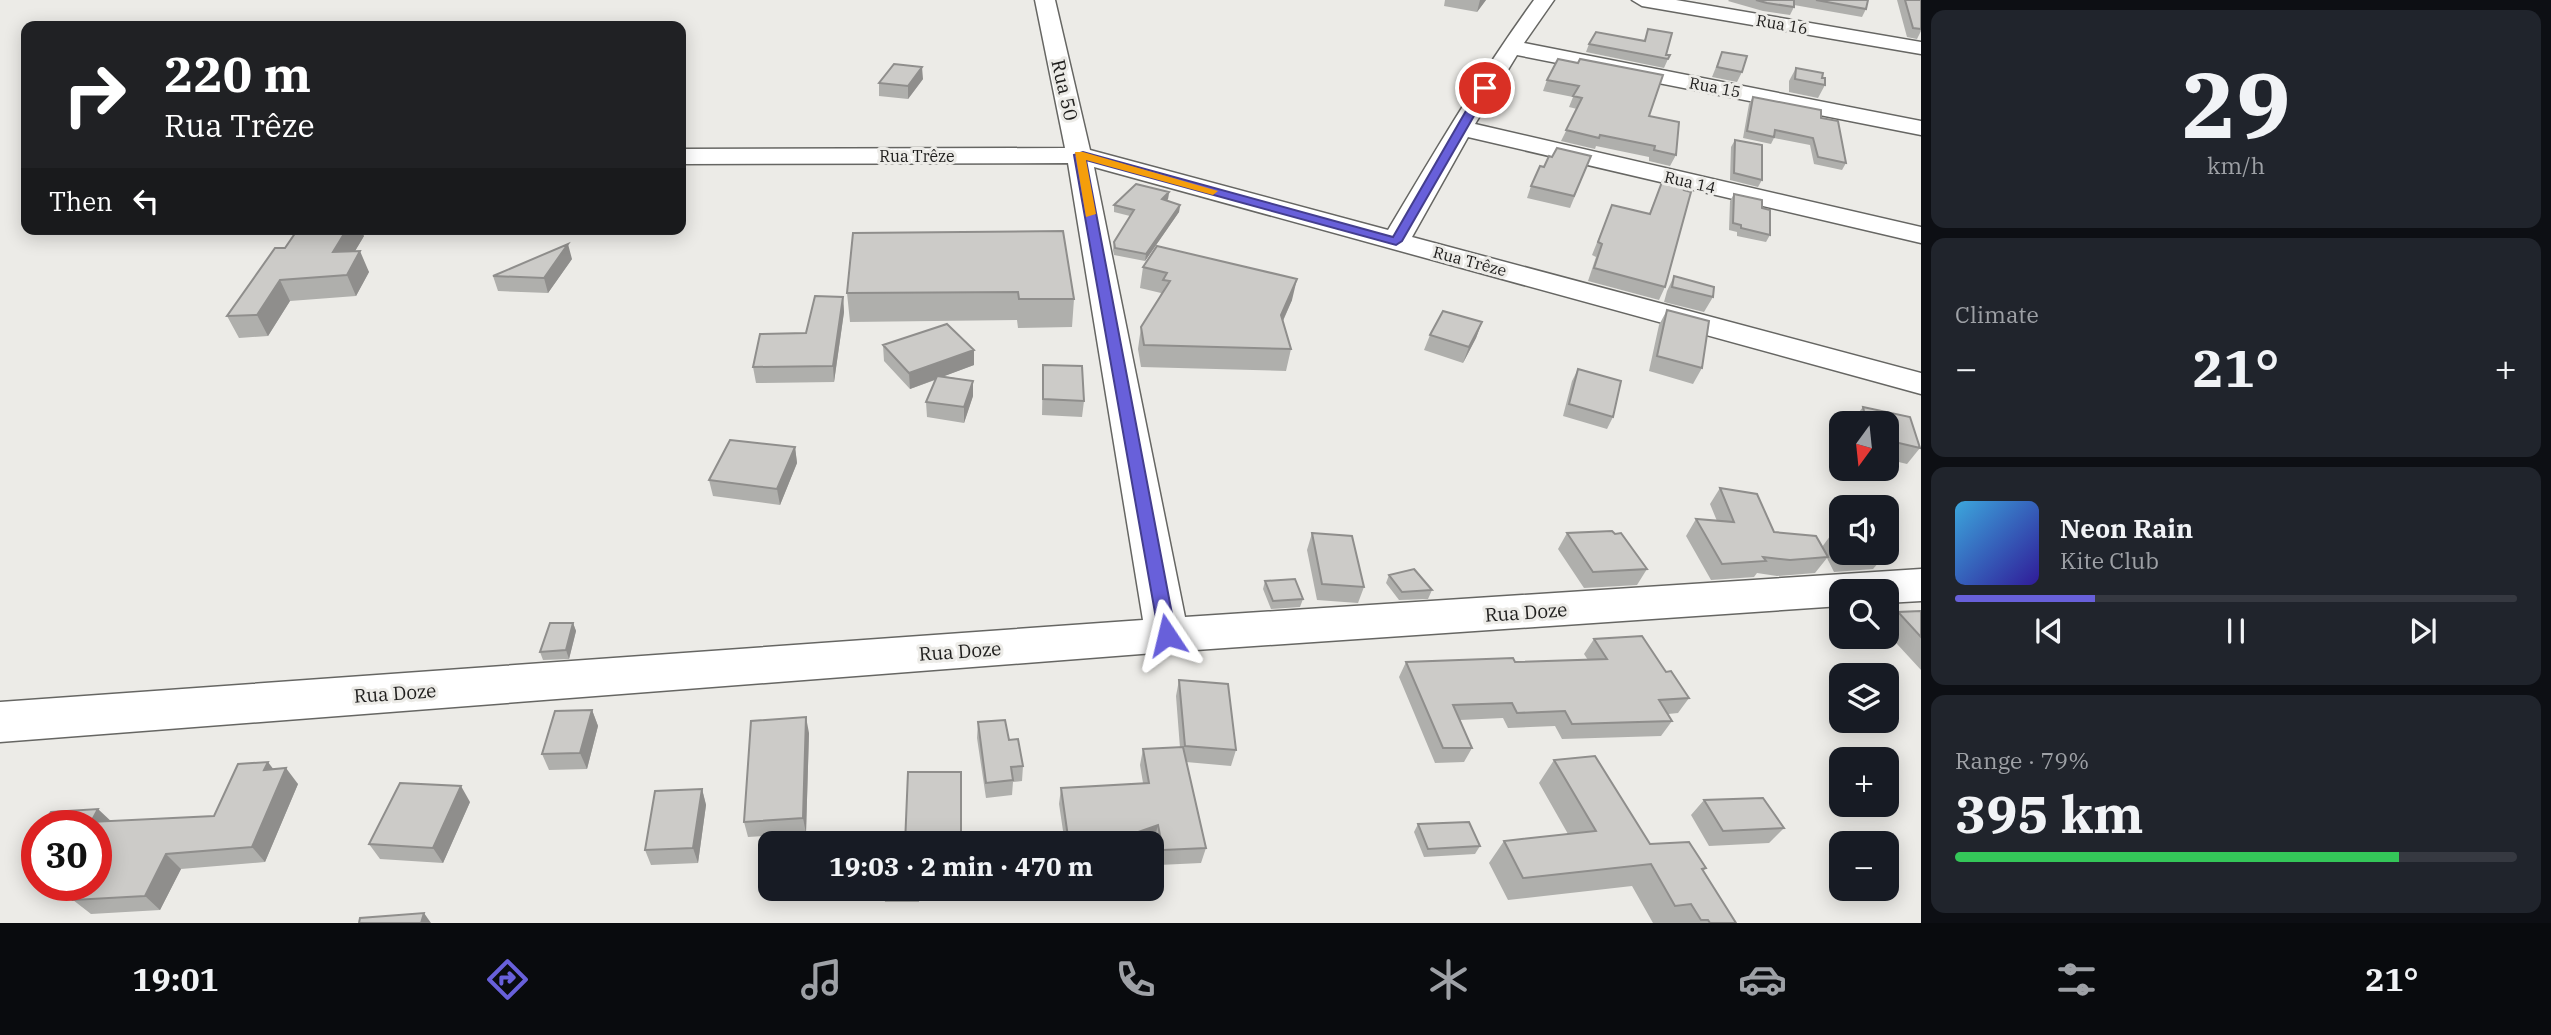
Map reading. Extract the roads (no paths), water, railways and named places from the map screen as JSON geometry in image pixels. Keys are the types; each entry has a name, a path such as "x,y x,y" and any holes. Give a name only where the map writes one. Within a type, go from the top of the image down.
{"street":[{"name":"Rua 50","path":"1045,0 1079,155 1167,635"},
{"path":"1396,241 1460,128 1510,47 1544,0"},
{"name":"Rua 16","path":"1642,0 1921,48"},
{"name":"Rua 15","path":"1510,47 1921,128"},
{"name":"Rua 14","path":"1460,128 1921,235"},
{"name":"Rua Trêze","path":"686,157 1079,155 1921,384"},
{"name":"Rua Doze","path":"0,722 1167,635 1921,585"}]}
